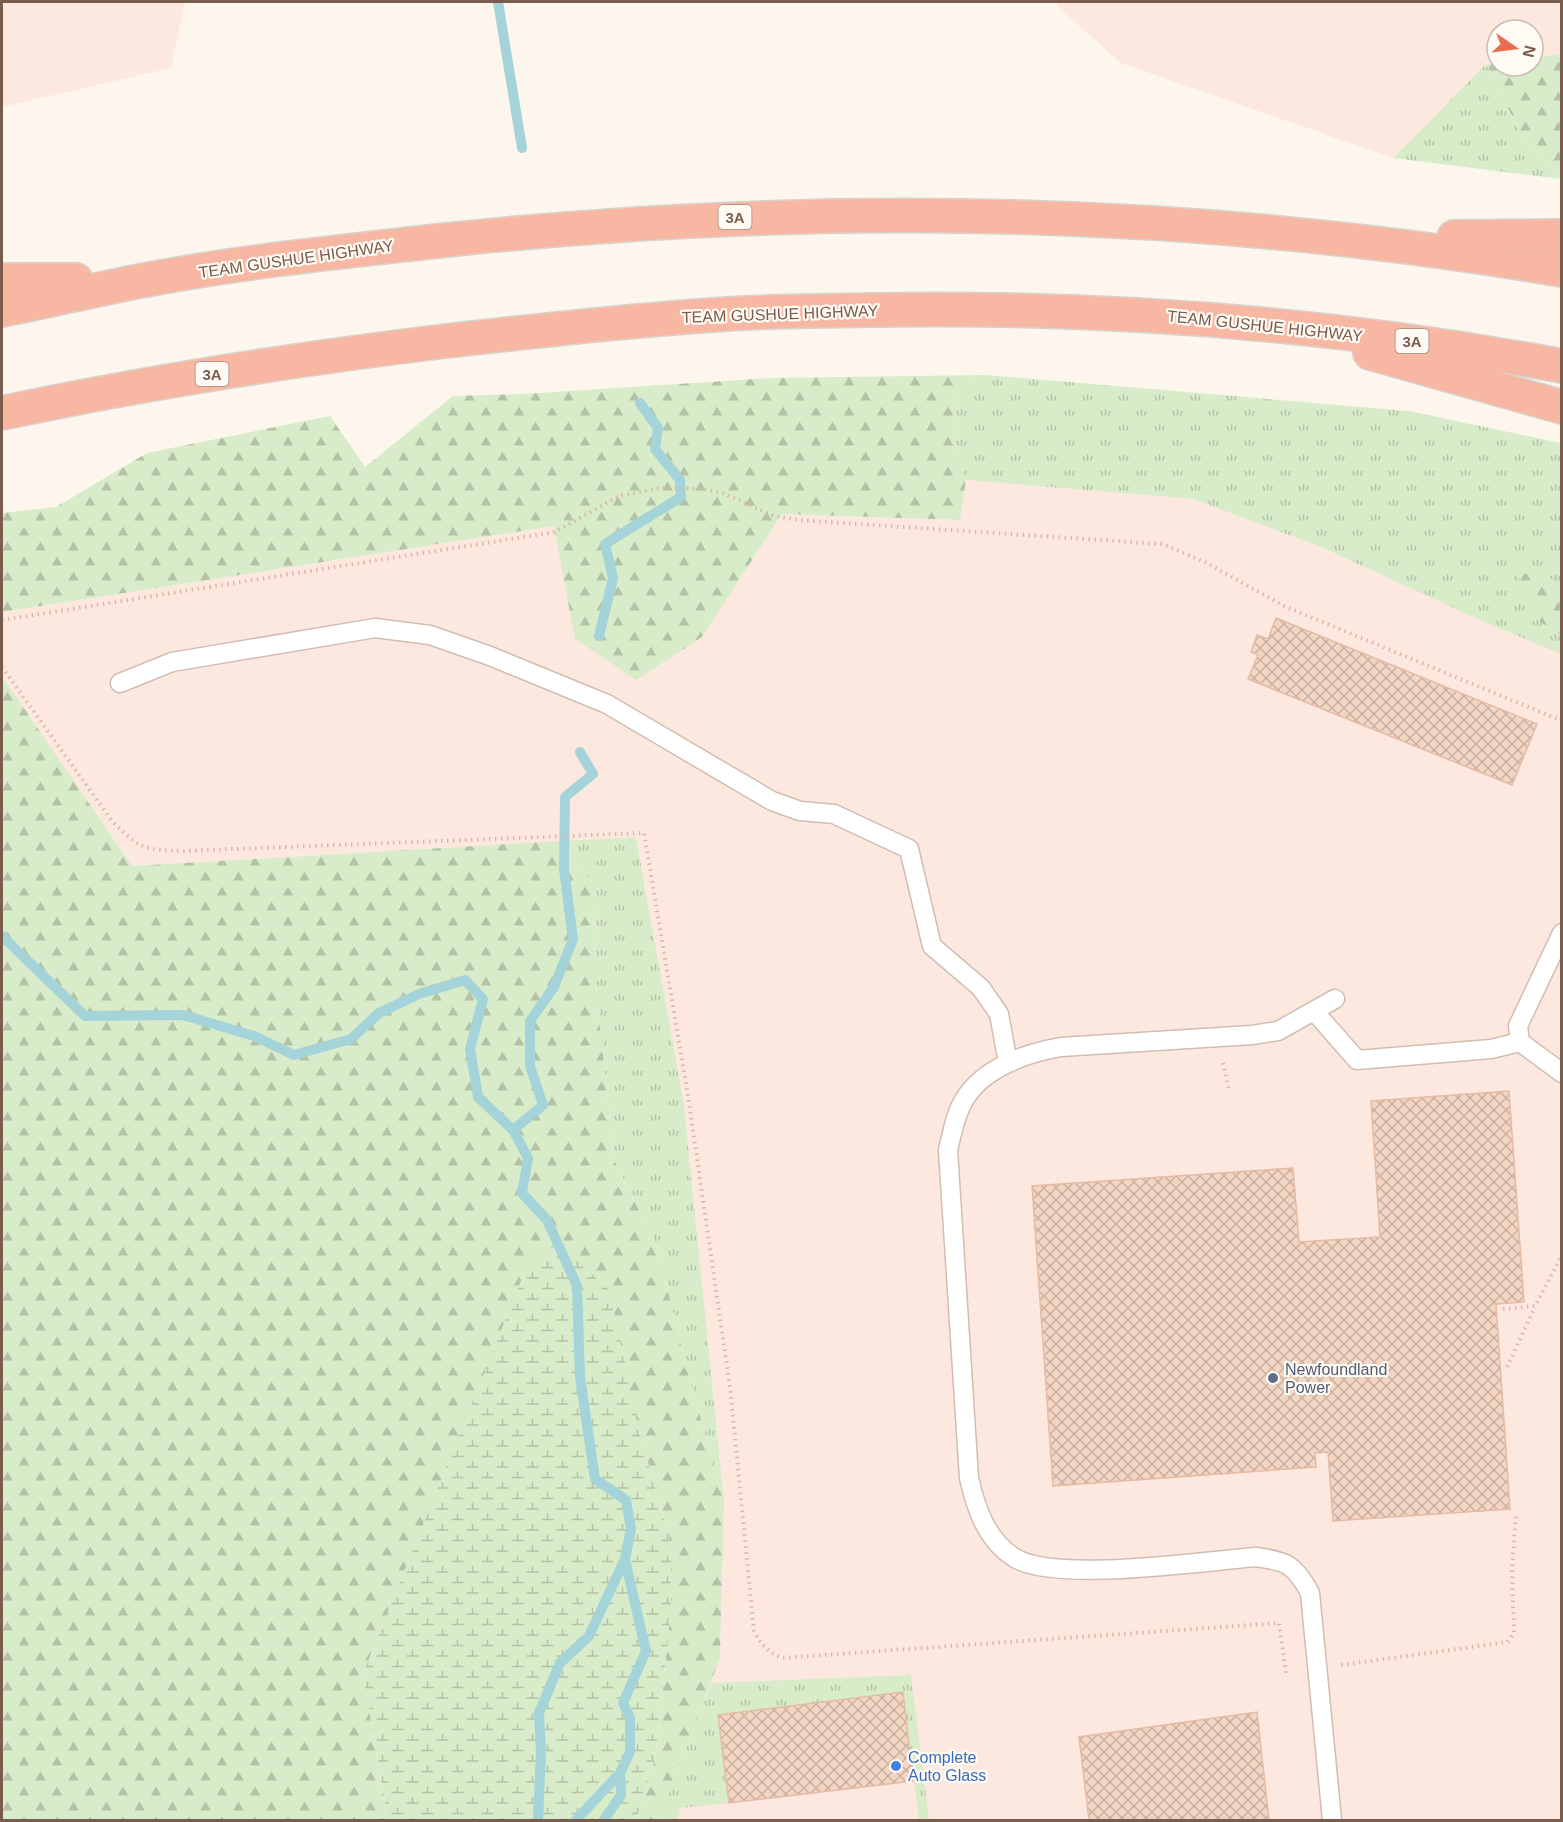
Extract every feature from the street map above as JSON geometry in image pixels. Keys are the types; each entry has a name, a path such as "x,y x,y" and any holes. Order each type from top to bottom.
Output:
{"highway":[{"name":"TEAM GUSHUE HIGHWAY","path":"2,310 144,280 347,251 512,233 728,218 906,215 1109,222 1329,238 1479,256 1562,270"},
{"path":"1329,238 1562,236"},
{"path":"2,280 144,280"},
{"name":"TEAM GUSHUE HIGHWAY","path":"2,413 66,399 359,352 563,328 747,313 937,309 1089,311 1262,323 1462,348 1562,366"},
{"path":"1262,323 1562,407"},
{"path":"2,423 66,399"}],"lane":[{"path":"120,683 172,662 375,628 430,635 550,679 608,704 772,801 800,811 834,814 909,849 932,946 981,988 999,1014 1008,1063"},
{"path":"1562,933 1518,1026 1520,1041 1562,1073"},
{"path":"1332,1821 1310,1593 1301,1577 1282,1560 1256,1557 1084,1570 1033,1566 1016,1559 1003,1549 976,1510 969,1478 948,1150 964,1100 981,1082 1008,1063 1032,1052 1061,1047 1252,1035 1278,1031 1335,999"},
{"path":"1314,1011 1358,1060 1491,1049 1520,1041"}],"path":[{"path":"2,620 555,532 619,496 660,488 703,489 723,493 774,516 798,520 1162,544 1205,562 1284,606 1562,721"},
{"path":"2,667 112,821 131,840 150,850 183,851 644,833 687,1096 730,1387 754,1630 760,1643 781,1658 1279,1623 1286,1673"},
{"path":"1507,1367 1562,1255"},
{"path":"1503,1309 1535,1306"},
{"path":"1340,1665 1507,1642 1512,1638 1515,1633 1512,1570 1516,1514"}],"shaded area":[{"path":"2,2 185,2 171,68 2,107"},
{"path":"1057,2 1561,2 1561,54 1545,56 1545,18 1485,18 1485,65 1393,158 1121,63 1057,6"},
{"path":"966,480 1193,499 1321,547 1486,623 1561,654 1561,1820 659,1820 720,1658 724,1501 684,1105 636,837 132,866 2,676 2,612 554,526 702,637 782,514 960,520"}],"green space":[{"path":"1561,54 1562,179 1526,144 1493,78 1545,78 1545,56"},
{"path":"1485,65 1485,78 1493,78 1526,144 1561,179 1393,158"},
{"path":"986,375 1409,411 1561,443 1561,581 1517,573 1540,622 1561,635 1561,654 1486,623 1321,547 1193,499 966,480 952,435 956,389"},
{"path":"986,375 956,389 952,435 966,480 960,520 782,514 702,637 636,680 575,639 554,526 2,612 2,513 56,507 147,453 330,416 365,467 453,396 522,394 770,378"},
{"path":"1516,572 1561,581 1561,635 1540,622"},
{"path":"2,676 132,866 561,841 594,886 595,978 614,1160 658,1249 687,1370 724,1501 720,1658 659,1820 636,1820 655,1759 671,1610 671,1545 638,1427 525,1272 363,1674 386,1807 381,1820 2,1820"},
{"path":"636,837 684,1105 724,1501 687,1370 658,1249 614,1160 595,978 594,886 561,841"},
{"path":"557,1241 610,1291 638,1427 671,1545 671,1610 655,1759 636,1820 381,1820 386,1807 363,1674 525,1271"},
{"path":"911,1675 929,1820 919,1820 902,1692 718,1715 729,1803 680,1808 678,1820 659,1820 711,1683"}],"building":[{"path":"1276,618 1537,724 1512,785 1248,679 1258,655 1251,652 1257,635 1268,639"},
{"name":"Newfoundland Power","path":"1509,1091 1524,1302 1496,1304 1510,1509 1333,1521 1328,1452 1315,1453 1316,1467 1053,1486 1032,1186 1293,1168 1299,1242 1380,1237 1371,1101"},
{"path":"903,1692 913,1781 729,1803 718,1715"},
{"path":"1257,1712 1269,1820 1089,1820 1079,1737"}],"waterway":[{"path":"498,2 522,148"},
{"path":"599,636 613,578 605,544 681,497 680,480 655,449 658,428 640,403"},
{"path":"513,1130 543,1105 530,1066 530,1021 554,987 573,939 564,869 565,797 593,774 580,752"},
{"path":"2,936 85,1016 183,1015 254,1036 294,1055 351,1039 379,1013 419,994 465,980 483,999 470,1049 478,1097 513,1130 528,1158 522,1193 547,1220 577,1286 580,1377 595,1479 626,1500 631,1529 625,1559 589,1636 560,1663 539,1713 541,1752 538,1820"},
{"path":"576,1820 620,1773 630,1752 630,1718 623,1703 646,1651 625,1560"},
{"path":"604,1820 621,1795 620,1773"}],"place":[{"name":"Newfoundland Power","path":"1273,1378"},
{"name":"Complete Auto Glass","path":"896,1766"}]}
